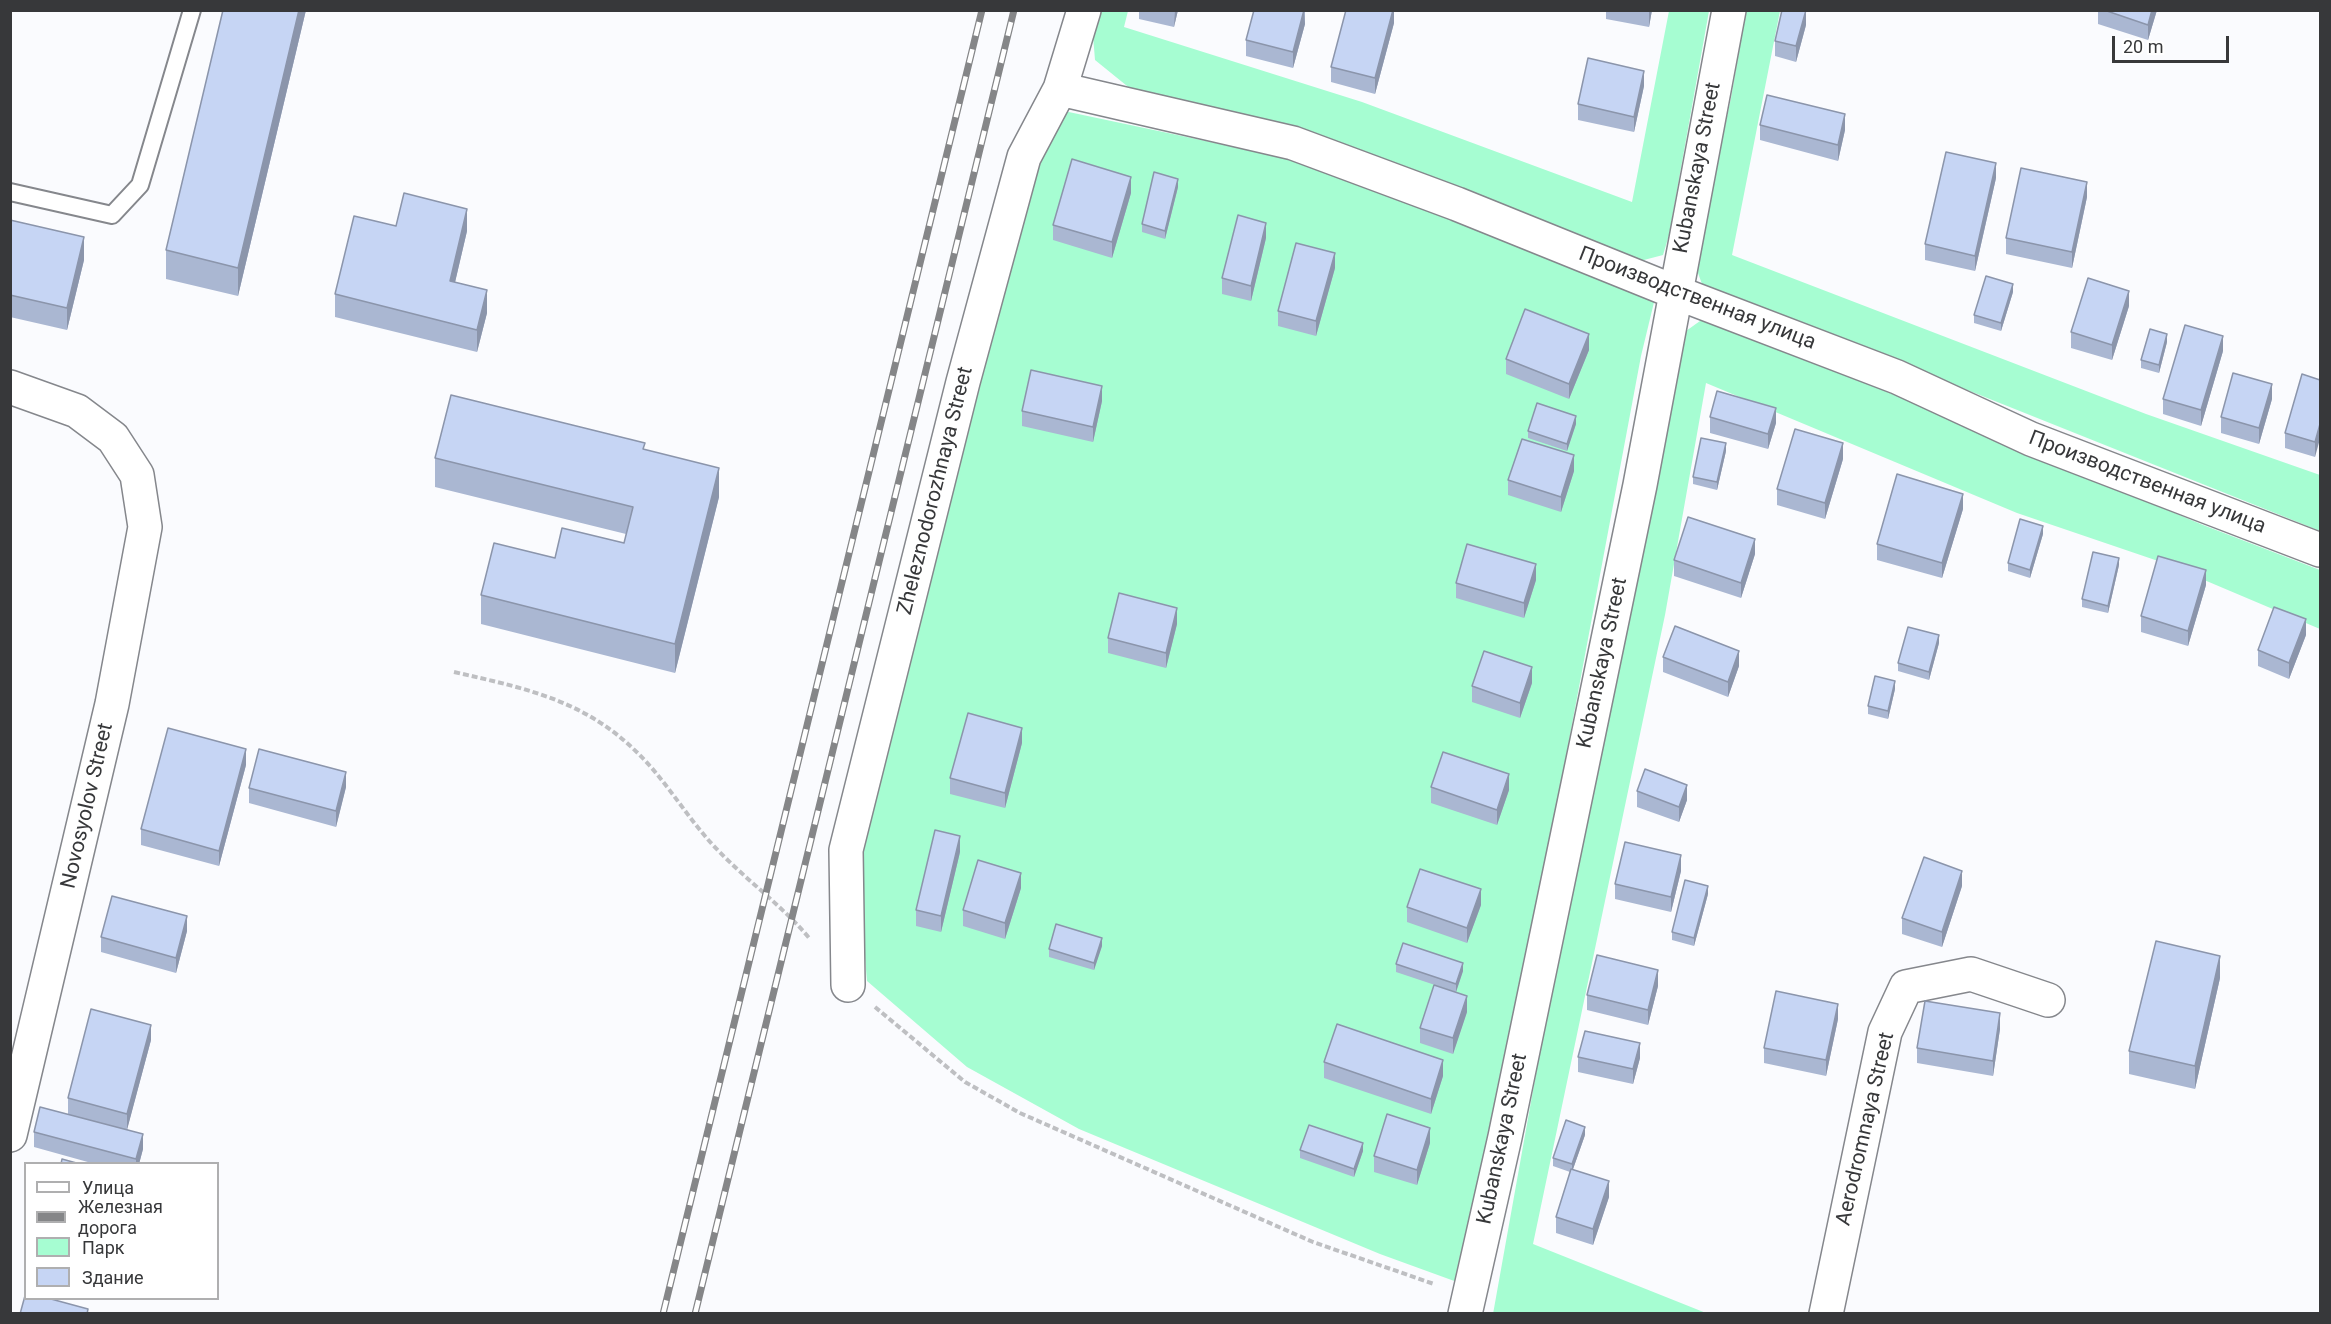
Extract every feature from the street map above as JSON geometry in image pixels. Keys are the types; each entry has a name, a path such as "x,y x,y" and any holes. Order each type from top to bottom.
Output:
{"street":[{"name":"Zheleznodorozhnaya Street","path":"848,985 846,850 963,382 1024,157 1060,89 1084,10"},
{"name":"Kubanskaya Street","path":"1467,1305 1505,1137 1640,485 1729,10"},
{"name":"Производственная улица","path":"1060,89 1293,143 1457,204 1675,292 1897,377 2031,439 2320,550"},
{"name":"Novosyolov Street","path":"10,387 77,411 113,438 137,475 145,527 114,693 10,1134"},
{"name":"Aerodromnaya Street","path":"1826,1314 1885,1032 1906,987 1971,974 2048,1000"}],"lane":[{"path":"10,192 112,215 140,185 192,10"}],"path":[{"path":"454,672 536,691 596,718 649,765 712,845 766,893 813,942"},
{"path":"848,985 966,1082 1020,1113 1313,1242 1467,1305"}],"green space":[{"path":"1095,11 1128,11 1124,27 1362,102 1632,202 1669,11 1709,11 1669,235 1663,255 1640,261 1564,238 1229,111 1132,90 1095,60 1092,23"},
{"path":"1746,11 1780,11 1732,255 2146,414 2320,475 2320,531 1702,284 1695,265 1731,98"},
{"path":"1064,111 1286,158 1656,294 1641,356 1564,767 1457,1282 1380,1254 1079,1129 967,1067 867,981 858,877 940,507 1031,161"},
{"path":"1707,316 2203,525 2320,570 2320,629 2164,563 2017,513 1706,383 1665,615 1533,1244 1706,1313 1493,1314 1539,1057 1679,336"}],"building":[{"path":"223,10 299,10 238,268 166,250"},
{"path":"1254,10 1304,10 1293,52 1246,40"},
{"path":"1346,10 1393,10 1375,78 1331,67"},
{"path":"1782,10 1806,10 1796,46 1775,41"},
{"path":"2104,10 2152,10 2148,25"},
{"path":"1588,58 1644,71 1634,117 1578,104"},
{"path":"1767,95 1845,114 1838,145 1760,125"},
{"path":"1946,152 1996,163 1975,256 1925,244"},
{"path":"1072,159 1131,177 1112,242 1053,225"},
{"path":"2021,168 2087,182 2072,252 2006,238"},
{"path":"1154,172 1178,179 1165,231 1142,224"},
{"path":"404,193 467,209 450,281 487,290 477,330 335,294 354,216 396,226"},
{"path":"1238,215 1266,223 1251,286 1222,278"},
{"path":"10,220 84,237 67,308 10,295"},
{"path":"1296,243 1335,253 1316,321 1278,311"},
{"path":"1986,276 2013,284 2001,323 1974,315"},
{"path":"2088,278 2129,291 2112,345 2071,332"},
{"path":"1525,309 1589,334 1569,384 1506,359"},
{"path":"2185,325 2223,336 2201,410 2163,399"},
{"path":"2150,329 2167,334 2159,365 2141,360"},
{"path":"1031,370 1102,386 1093,427 1022,411"},
{"path":"2233,373 2272,384 2259,428 2221,417"},
{"path":"2302,374 2320,380 2320,424 2315,442 2285,433"},
{"path":"1717,391 1776,408 1768,434 1710,417"},
{"path":"451,395 645,443 643,449 719,468 675,644 481,595 494,543 555,558 562,528 624,543 633,507 435,458"},
{"path":"1537,403 1576,416 1567,444 1528,431"},
{"path":"1795,429 1843,443 1825,503 1777,489"},
{"path":"1701,438 1726,443 1717,482 1693,477"},
{"path":"1522,439 1574,455 1561,497 1508,480"},
{"path":"1897,474 1963,494 1942,563 1877,544"},
{"path":"1688,517 1755,539 1741,583 1674,560"},
{"path":"2020,519 2043,526 2030,570 2008,563"},
{"path":"1467,544 1536,564 1524,603 1456,583"},
{"path":"2093,552 2119,558 2108,606 2082,599"},
{"path":"2158,556 2206,570 2188,631 2141,616"},
{"path":"1119,593 1177,608 1166,653 1108,638"},
{"path":"2274,607 2306,619 2289,663 2258,650"},
{"path":"1675,626 1739,651 1728,682 1663,657"},
{"path":"1908,627 1939,635 1929,672 1898,663"},
{"path":"1484,651 1532,667 1520,703 1472,686"},
{"path":"1875,676 1895,681 1888,711 1868,706"},
{"path":"968,713 1022,728 1005,793 950,778"},
{"path":"168,728 246,749 219,851 141,829"},
{"path":"259,749 346,772 336,811 249,788"},
{"path":"1443,752 1509,774 1497,810 1431,787"},
{"path":"1645,769 1687,785 1679,807 1637,791"},
{"path":"935,830 960,836 941,916 916,910"},
{"path":"1625,842 1681,855 1671,897 1615,884"},
{"path":"1924,857 1962,871 1942,932 1902,918"},
{"path":"978,860 1021,873 1005,923 963,910"},
{"path":"1420,869 1481,889 1467,928 1407,907"},
{"path":"1685,880 1708,886 1694,938 1672,932"},
{"path":"112,896 187,916 176,958 101,937"},
{"path":"1056,924 1102,938 1094,963 1049,949"},
{"path":"2156,941 2220,956 2195,1066 2129,1051"},
{"path":"1403,943 1463,963 1456,984 1396,964"},
{"path":"1597,955 1658,970 1648,1010 1587,995"},
{"path":"1434,985 1467,996 1453,1038 1420,1028"},
{"path":"1776,991 1838,1004 1826,1060 1764,1048"},
{"path":"1925,1001 2000,1013 1993,1061 1917,1048"},
{"path":"91,1009 151,1025 127,1114 68,1098"},
{"path":"1337,1024 1443,1060 1431,1099 1324,1062"},
{"path":"1585,1031 1640,1043 1633,1069 1578,1057"},
{"path":"40,1107 143,1134 136,1159 34,1132"},
{"path":"1387,1114 1430,1128 1417,1170 1374,1156"},
{"path":"1566,1120 1585,1127 1572,1164 1553,1158"},
{"path":"1309,1125 1363,1143 1354,1169 1300,1150"},
{"path":"1571,1169 1609,1181 1593,1229 1556,1217"},
{"path":"24,1299 55,1300 88,1309 87,1314 20,1314"}],"railway":[{"path":"663,1314 982,10"},
{"path":"695,1314 1014,10"}]}
